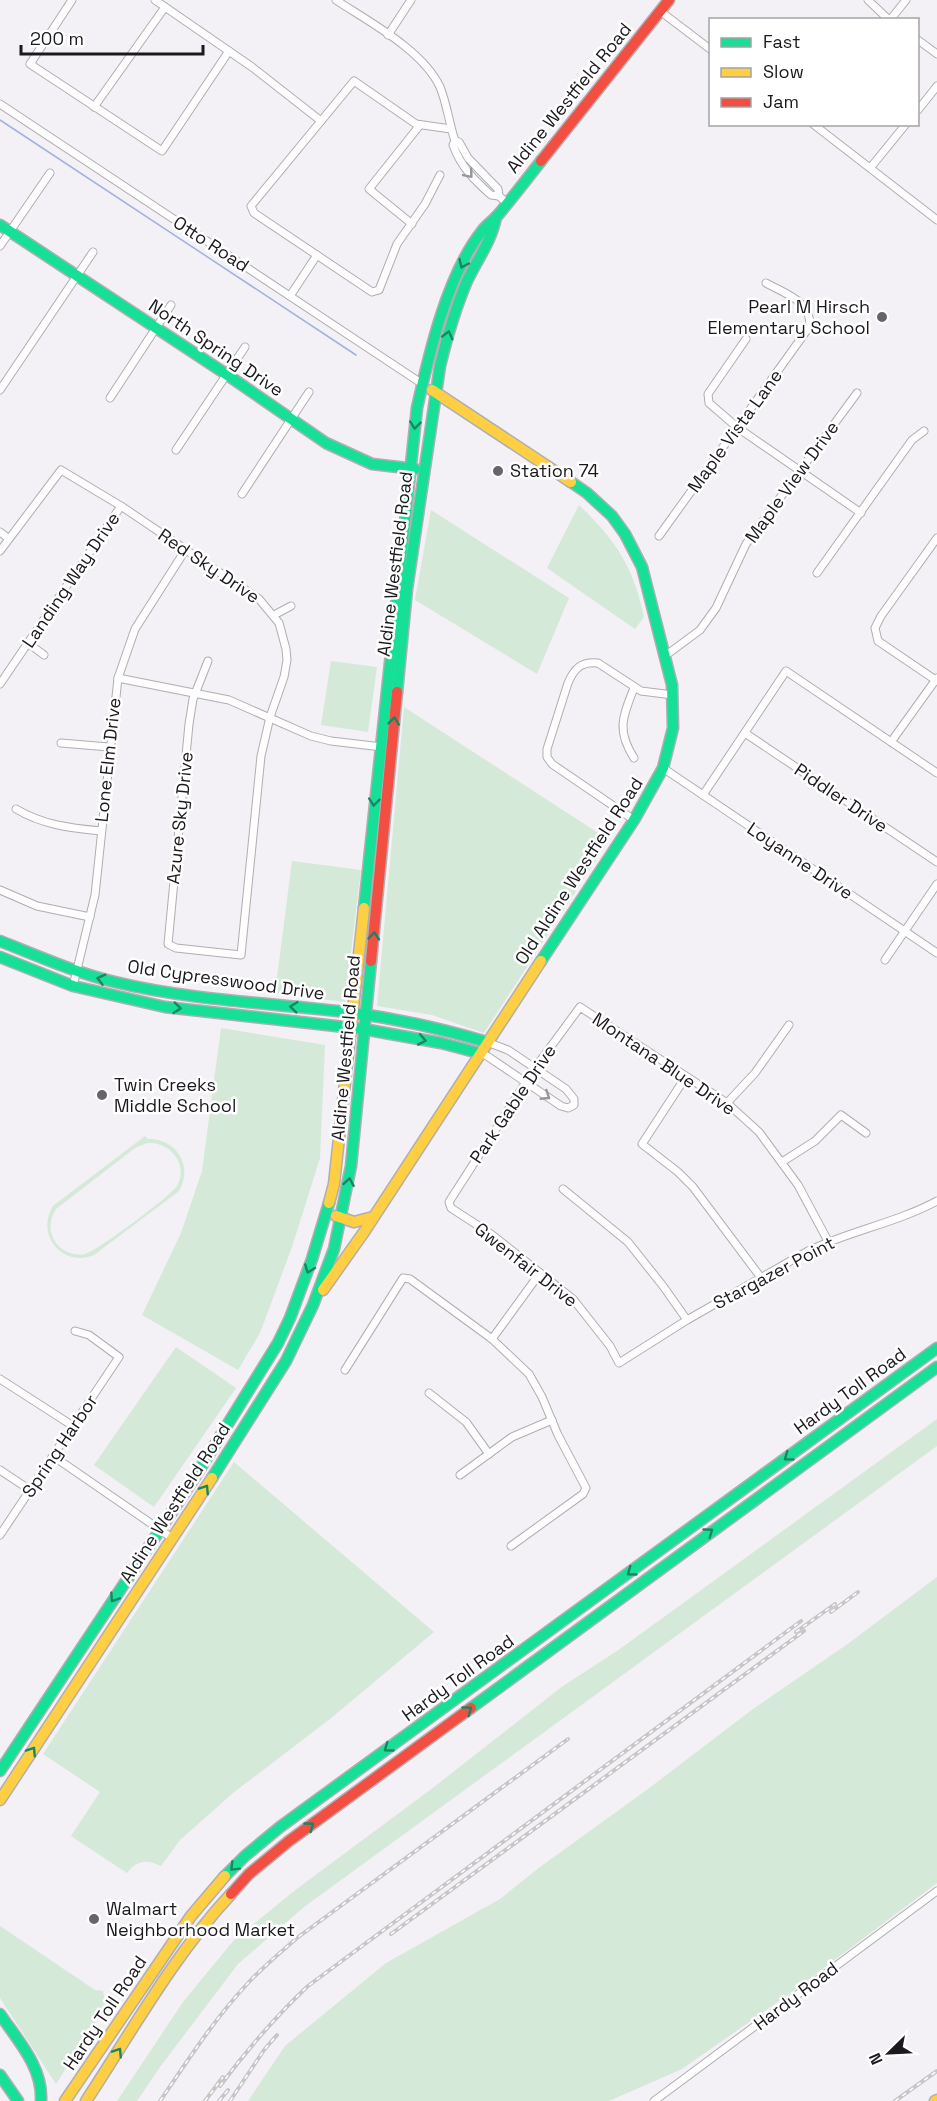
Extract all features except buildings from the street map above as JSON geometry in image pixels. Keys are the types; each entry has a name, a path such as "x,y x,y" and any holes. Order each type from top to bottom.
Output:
{"main road":[{"name":"Aldine Westfield Road","path":"403,580 424,471 435,392 453,316 472,272 494,231 496,217 503,199 669,0"},
{"name":"Aldine Westfield Road","path":"0,1800 202,1494 286,1361 313,1305 334,1249 342,1218 354,1143 384,829 386,747 403,580 410,468 421,383 444,309 469,251 488,222 496,217"},
{"name":"North Spring Drive","path":"0,225 292,418 326,443 361,461 424,471"},
{"name":"Old Aldine Westfield Road","path":"313,1305 634,820 663,768 673,728 673,695 665,656 637,554 626,534 612,516 586,493 421,383"},
{"name":"Aldine Westfield Road","path":"0,1771 264,1368 290,1318 327,1213 334,1184 372,827 386,747"},
{"path":"372,827 384,829"},
{"path":"363,909 376,910"},
{"name":"Old Cypresswood Drive","path":"0,941 77,972 130,986 207,998 366,1015 427,1025 487,1042"},
{"name":"Old Cypresswood Drive","path":"0,957 73,986 136,1002 365,1029 479,1053"},
{"path":"33,971 38,957"},
{"path":"205,1011 207,998"},
{"path":"340,1140 354,1143"},
{"path":"327,1213 354,1222 373,1217"},
{"name":"Hardy Toll Road","path":"65,2101 191,1916 215,1886 245,1856 280,1827 937,1348"},
{"name":"Hardy Toll Road","path":"86,2101 181,1955 213,1913 249,1874 289,1841 937,1367"},
{"path":"244,1397 256,1407"},
{"path":"50,1695 64,1704"},
{"path":"0,2014 40,2075 43,2088 41,2101"},
{"path":"0,2075 18,2101"}],"street":[{"path":"72,0 30,64 162,152 229,51"},
{"path":"155,0 229,51 321,121"},
{"path":"336,0 388,35 419,59 433,74 444,97 455,141 459,142 468,158 498,189 503,199"},
{"path":"388,35 411,0"},
{"path":"868,0 888,18"},
{"path":"892,18 906,0"},
{"path":"94,107 165,7"},
{"path":"660,11 709,48"},
{"path":"919,41 937,54"},
{"path":"440,176 434,190 397,244 377,291 372,292 252,210 251,206 354,81 407,119 420,125 452,129"},
{"path":"919,109 937,86"},
{"name":"Otto Road","path":"0,104 421,383"},
{"path":"412,224 369,189 420,125"},
{"path":"816,126 937,220"},
{"path":"871,168 904,126"},
{"path":"0,246 50,173"},
{"path":"0,390 93,252"},
{"path":"291,296 317,255"},
{"name":"Maple Vista Lane","path":"659,536 810,326 807,310 800,302 766,283"},
{"path":"110,398 171,305"},
{"path":"746,339 708,394 709,402 738,428 861,513"},
{"path":"176,450 245,346"},
{"path":"242,494 309,392"},
{"name":"Maple View Drive","path":"665,656 700,630 716,608 746,544 857,393"},
{"path":"817,573 912,440 924,431"},
{"name":"Red Sky Drive","path":"8,538 61,470 121,506 259,598 274,615 282,633 287,660 285,677 270,717 261,756 241,955"},
{"name":"Landing Way Drive","path":"0,684 121,506"},
{"path":"0,532 8,538 0,551"},
{"path":"891,742 937,680 878,641 875,628 890,603 937,538"},
{"name":"Lone Elm Drive","path":"73,986 95,895 118,678 135,629 186,549"},
{"path":"274,615 291,606"},
{"path":"28,643 44,655"},
{"name":"Azure Sky Drive","path":"208,661 195,693 189,724 168,944 176,948 241,955"},
{"path":"634,820 552,764 547,757 547,749 568,683 577,667 591,662 598,663 634,688 649,693 673,695"},
{"path":"703,795 786,671 937,773"},
{"path":"118,678 229,700 331,741 386,747"},
{"path":"634,688 622,722 623,736 634,758"},
{"name":"Piddler Drive","path":"745,733 937,862"},
{"path":"61,743 109,747"},
{"name":"Loyanne Drive","path":"663,768 937,953"},
{"path":"16,809 51,825 101,831"},
{"path":"885,960 937,884"},
{"path":"0,890 37,906 90,917"},
{"name":"Park Gable Drive","path":"449,1202 535,1068 579,1007"},
{"name":"Montana Blue Drive","path":"579,1007 685,1078 727,1103 759,1132 798,1185 828,1241"},
{"path":"727,1103 755,1073 789,1025"},
{"path":"479,1053 488,1056 561,1106 568,1108 574,1105 571,1094 508,1050 487,1042"},
{"path":"685,1078 642,1144 693,1187 762,1279"},
{"path":"782,1162 815,1141 841,1115 866,1133"},
{"path":"563,1189 628,1242 687,1320"},
{"name":"Stargazer Point","path":"619,1363 687,1320 828,1241 937,1201"},
{"name":"Gwenfair Drive","path":"449,1202 456,1213 491,1234 565,1292 587,1314 613,1350 619,1363"},
{"path":"492,1339 540,1273"},
{"path":"345,1370 402,1278 410,1280 492,1339 529,1374 586,1488 583,1494 511,1546"},
{"name":"Spring Harbor","path":"0,1535 119,1357 89,1335 75,1331"},
{"path":"0,1379 73,1426"},
{"path":"429,1393 460,1416 489,1454"},
{"path":"460,1475 512,1437 552,1420"},
{"path":"53,1456 172,1538"},
{"path":"0,1470 30,1490"},
{"name":"Hardy Road","path":"654,2101 937,1891"}],"green space":[{"path":"579,505 613,543 628,569 640,599 644,617 635,629 547,568"},
{"path":"431,510 569,598 537,674 415,600"},
{"path":"331,661 377,667 368,732 321,725"},
{"path":"404,707 609,840 484,1033 432,1015 377,1006"},
{"path":"292,861 361,870 345,1002 275,993"},
{"path":"221,1028 325,1045 320,1158 292,1247 260,1333 238,1370 142,1315 181,1233 202,1171"},
{"path":"145,1136 148,1139 167,1143 180,1155 183,1163 183,1182 179,1191 94,1255 83,1258 72,1257 55,1246 47,1228 48,1217 53,1206","holes":["147,1143 155,1143 170,1150 179,1162 180,1178 172,1192 133,1223 92,1251 85,1254 69,1253 59,1246 53,1239 51,1230 52,1217 56,1209 135,1148"]},
{"path":"176,1347 236,1388 154,1507 94,1465"},
{"path":"937,1419 937,1446 304,1907 238,1964 137,2101 117,2101 183,2002 234,1940 294,1891 434,1787 563,1686 617,1651"},
{"path":"234,1462 434,1632 330,1719 233,1793 180,1840 161,1866 151,1862 142,1862 134,1865 127,1873 71,1836 100,1792 43,1754"},
{"path":"937,1577 937,1883 792,1992 682,2069 609,2101 248,2101 285,2046 386,1963 500,1899 753,1709 849,1643"},
{"path":"0,1926 95,1990 103,1991 106,2006 56,2084 0,1998"}],"waterway":[{"path":"0,120 356,355"}],"railway":[{"path":"831,1612 858,1592"},
{"path":"796,1632 835,1604"},
{"path":"220,2086 262,2034 308,1986 801,1621"},
{"path":"391,1934 804,1631"},
{"path":"160,2101 225,2010 273,1959 297,1938 568,1739"},
{"path":"230,2101 264,2050 277,2035"},
{"path":"895,2101 937,2071"},
{"path":"205,2101 223,2077"},
{"path":"219,2101 228,2090"}],"traffic: fast":[{"path":"364,908 417,408 441,316 459,270 484,229 541,161"},
{"path":"397,692 407,589 440,366 459,302 467,281 488,242 496,217"},
{"path":"0,225 326,443 372,464 415,469"},
{"path":"541,961 634,820 663,768 673,728 672,685 642,567 625,534 612,516 571,482"},
{"path":"0,941 57,964 115,982 204,998 371,1015 487,1042"},
{"path":"0,957 73,986 165,1007 363,1029 441,1043 479,1053"},
{"path":"212,1478 286,1361 313,1305 334,1249 351,1166 371,961"},
{"path":"0,1771 195,1477 278,1343 312,1259 329,1203"},
{"path":"225,1876 280,1827 937,1348"},
{"path":"471,1708 937,1367"},
{"path":"0,2014 34,2066 41,2089 41,2101"},
{"path":"0,2075 18,2101"}],"traffic: slow":[{"path":"432,390 571,482"},
{"path":"329,1203 334,1184 364,908"},
{"path":"323,1290 364,1232 541,961"},
{"path":"336,1216 354,1222 373,1217"},
{"path":"0,1800 212,1478"},
{"path":"65,2101 191,1916 225,1876"},
{"path":"86,2101 172,1968 231,1894"}],"traffic: jam":[{"path":"541,161 669,0"},
{"path":"371,961 397,692"},
{"path":"231,1894 249,1874 289,1841 471,1708"}],"place":[{"name":"Pearl M Hirsch Elementary School","path":"882,317"},
{"name":"Station 74","path":"498,471"},
{"name":"Twin Creeks Middle School","path":"102,1095"},
{"name":"Walmart Neighborhood Market","path":"94,1919"}]}
